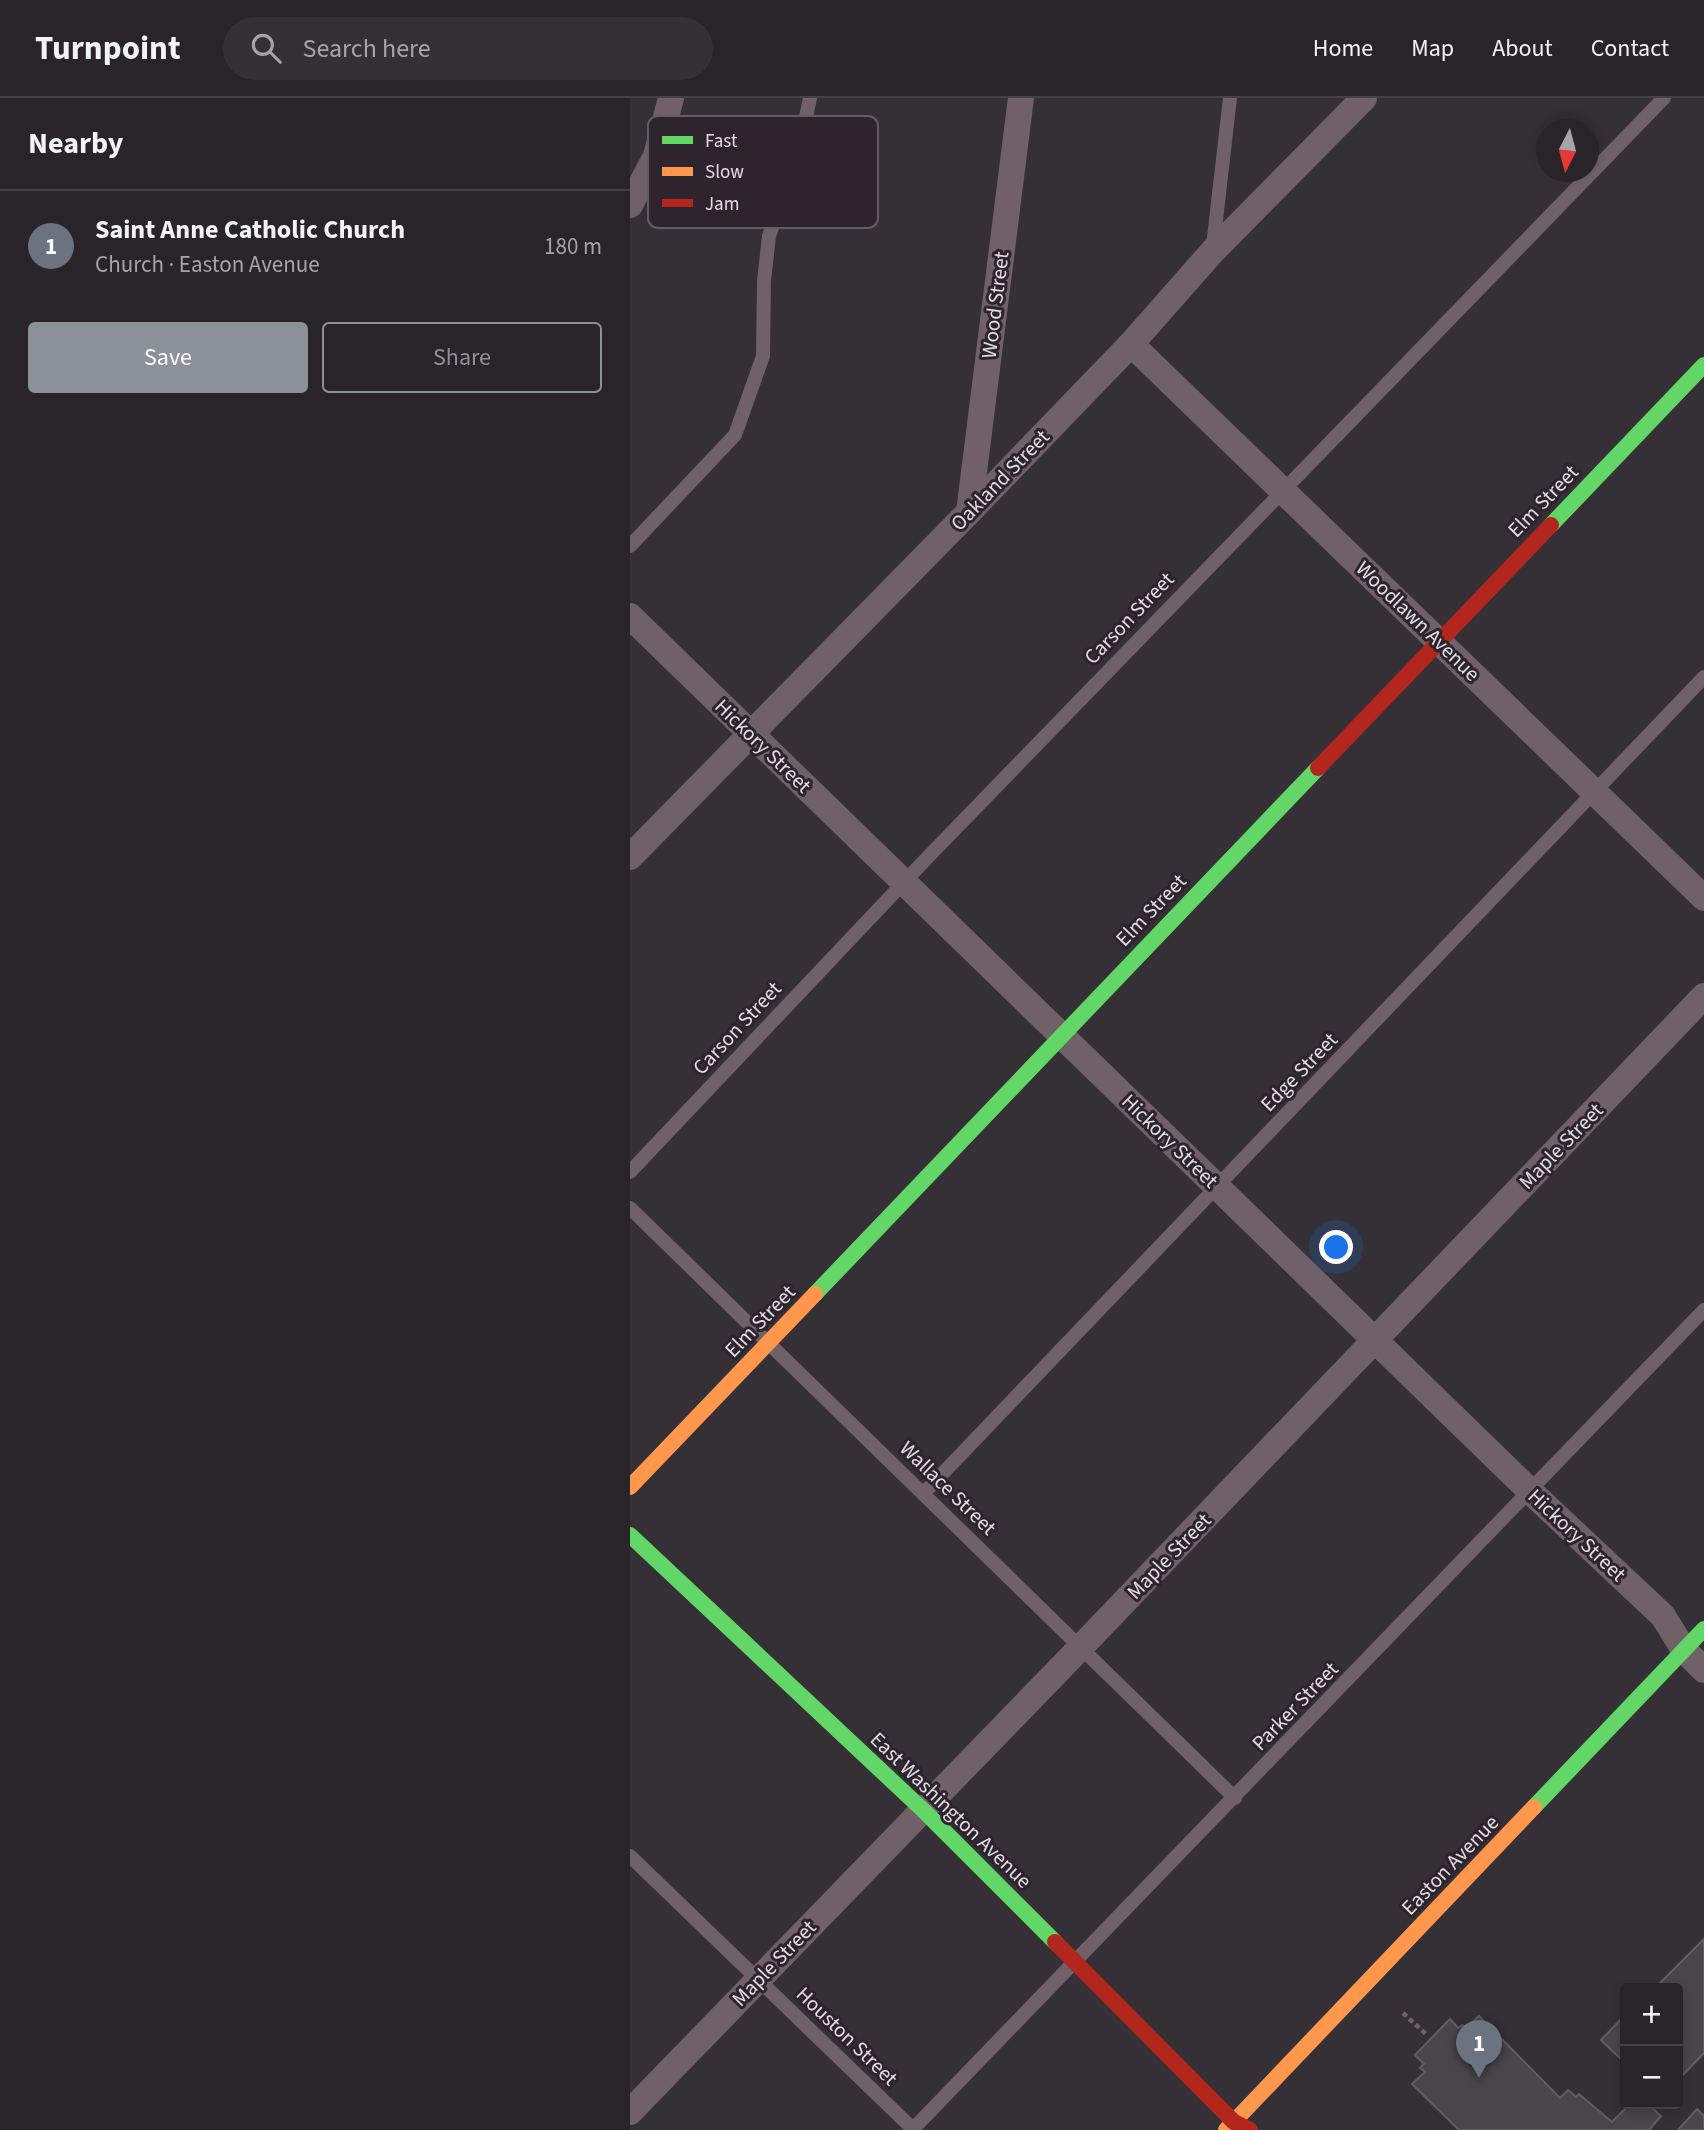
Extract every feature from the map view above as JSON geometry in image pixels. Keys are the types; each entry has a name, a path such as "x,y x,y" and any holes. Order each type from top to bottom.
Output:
{"street":[{"path":"666,116 671,98"},
{"name":"Wood Street","path":"969,512 1021,98"},
{"name":"Oakland Street","path":"630,857 969,512 1131,344 1213,251 1364,98"},
{"path":"631,204 648,171"},
{"name":"Woodlawn Avenue","path":"1131,344 1704,898"},
{"name":"Elm Street","path":"630,1486 1704,365"},
{"name":"Hickory Street","path":"630,616 1531,1492 1663,1616 1684,1650 1704,1670"},
{"name":"Maple Street","path":"630,2112 1376,1340 1704,996"},
{"name":"East Washington Avenue","path":"630,1535 923,1810 1232,2127 1250,2130"},
{"name":"Easton Avenue","path":"1232,2127 1704,1629"}],"lane":[{"path":"806,116 810,98"},
{"path":"1213,251 1230,98"},
{"name":"Carson Street","path":"630,1172 903,883 1664,98"},
{"path":"630,546 735,435 763,356 764,281 772,228"},
{"name":"Edge Street","path":"923,1494 1704,677"},
{"name":"Wallace Street","path":"630,1208 1236,1798"},
{"name":"Parker Street","path":"913,2129 1073,1961 1236,1798 1704,1310"},
{"name":"Houston Street","path":"630,1856 913,2129"}],"path":[{"path":"1403,2013 1427,2035"}],"building":[{"path":"1704,1939 1704,2053 1683,2075 1683,1983 1660,1983"},
{"path":"1479,2016 1560,2098 1568,2090 1576,2097 1579,2094 1612,2122 1625,2109 1653,2109 1661,2116 1649,2130 1459,2130 1412,2084 1425,2072 1420,2068 1424,2064 1415,2055 1450,2019 1458,2028 1462,2025 1466,2028"},
{"path":"1620,2020 1620,2058 1601,2040"},
{"path":"1697,2109 1704,2116 1704,2130 1678,2130"}],"traffic: fast":[{"path":"1551,525 1704,365"},
{"path":"815,1294 1318,768"},
{"path":"630,1535 923,1810 1055,1942"},
{"path":"1534,1807 1704,1629"}],"traffic: slow":[{"path":"630,1487 815,1294"},
{"path":"1226,2130 1534,1807"}],"traffic: jam":[{"path":"1318,768 1551,525"},
{"path":"1055,1942 1234,2122 1250,2130"}],"place":[{"name":"Saint Anne Catholic Church","path":"1479,2078"}]}
